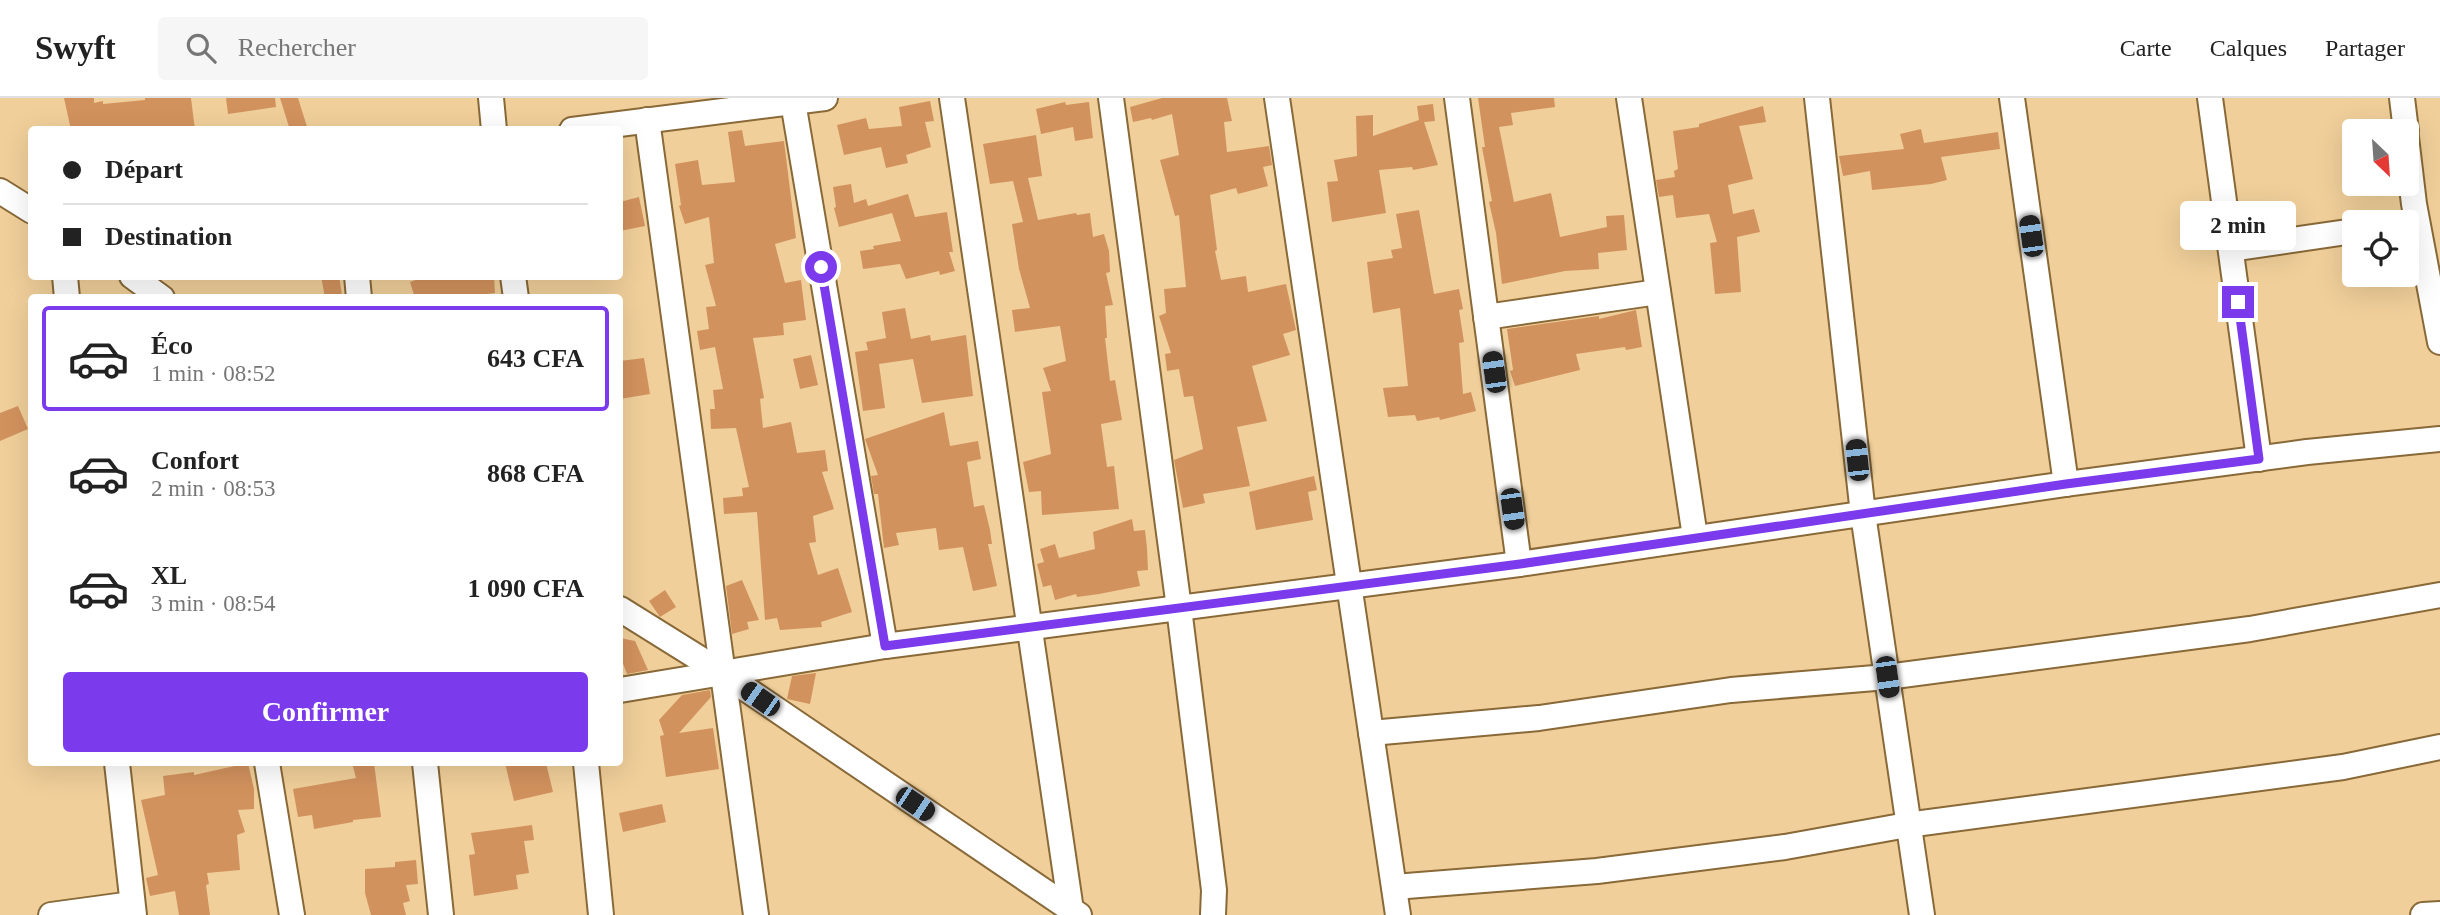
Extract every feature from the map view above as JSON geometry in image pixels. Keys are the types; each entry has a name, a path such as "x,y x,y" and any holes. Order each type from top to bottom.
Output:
{"street":[{"path":"491,98 494,126"},
{"path":"602,126 825,98"},
{"path":"952,98 1028,628 1075,912"},
{"path":"1111,98 1179,608 1213,890 1213,915"},
{"path":"1277,98 1398,915"},
{"path":"1457,98 1520,564"},
{"path":"1629,98 1695,537"},
{"path":"1817,98 1863,514 1922,915"},
{"path":"2012,98 2066,484"},
{"path":"2210,98 2259,459"},
{"path":"2402,98 2405,119"},
{"path":"793,103 885,646"},
{"path":"647,120 756,915"},
{"path":"0,191 22,208"},
{"path":"2231,249 2342,233"},
{"path":"2419,253 2440,342"},
{"path":"137,280 157,294"},
{"path":"1486,317 1658,292"},
{"path":"623,689 885,646 1520,564 2066,484 2440,439"},
{"path":"1371,733 1539,718 1731,690 1887,677 2250,629 2440,595"},
{"path":"623,611 721,672 1075,912"},
{"path":"1394,887 1610,869 1785,847 1907,825 2343,767 2440,747"},
{"path":"51,915 133,909 117,766"},
{"path":"268,766 292,915"},
{"path":"425,766 441,915"},
{"path":"586,766 601,915"},
{"path":"2423,915 2440,914"}],"building":[{"path":"64,98 94,98 94,103 103,101 103,104 145,98 191,98 194,126 70,126"},
{"path":"226,98 275,98 276,107 228,114"},
{"path":"280,98 298,98 307,126 289,126"},
{"path":"1162,98 1227,98 1232,121 1224,122 1227,152 1269,146 1272,165 1263,167 1268,186 1238,194 1236,188 1210,195 1215,251 1221,280 1246,276 1248,292 1286,284 1296,330 1283,334 1290,355 1252,366 1267,421 1237,427 1250,486 1203,494 1205,503 1183,508 1174,460 1203,449 1193,396 1184,397 1179,369 1167,371 1165,354 1171,353 1159,316 1166,313 1164,289 1186,287 1179,215 1175,216 1160,160 1179,155 1172,114 1133,122 1130,107"},
{"path":"1478,98 1554,98 1555,107 1511,113 1513,125 1499,127 1514,202 1551,193 1560,237 1607,227 1606,216 1624,215 1627,250 1598,253 1599,269 1565,271 1502,284 1489,202 1492,201 1482,147 1485,147"},
{"path":"930,101 934,121 925,122 931,147 906,155 908,163 886,168 881,147 844,155 837,125 866,118 869,129 902,126 899,107"},
{"path":"1065,102 1066,105 1089,102 1093,138 1075,141 1073,127 1041,134 1036,109"},
{"path":"1433,104 1435,121 1424,122 1438,165 1413,170 1412,167 1379,170 1386,213 1332,222 1327,182 1338,181 1334,160 1357,156 1356,116 1373,115 1373,136 1419,120 1417,106"},
{"path":"1763,106 1766,122 1739,126 1753,179 1728,185 1733,214 1754,209 1760,232 1737,237 1741,292 1715,294 1710,243 1717,242 1709,214 1676,218 1673,195 1659,197 1656,180 1675,177 1674,171 1678,169 1673,131 1699,127 1699,124"},
{"path":"1921,129 1924,143 1998,132 2000,149 1941,157 1947,180 1931,184 1872,190 1870,171 1843,176 1839,156 1904,149 1900,134"},
{"path":"742,130 745,146 784,141 796,238 775,244 785,283 801,280 806,320 783,323 784,335 753,338 764,398 760,399 763,428 791,422 797,453 825,450 828,471 822,472 834,509 813,516 816,542 809,543 818,575 838,568 852,612 821,622 822,627 780,630 777,618 765,620 757,512 724,514 723,498 743,496 742,488 749,487 736,428 711,429 710,409 715,409 713,390 723,389 715,347 700,350 697,331 709,329 706,307 716,306 705,265 714,263 709,217 685,224 679,206 675,164 698,160 702,185 735,182 728,132"},
{"path":"1036,135 1042,176 1028,178 1038,220 1090,213 1093,237 1104,234 1109,251 1110,272 1106,273 1113,305 1105,306 1105,338 1110,381 1115,380 1122,420 1101,424 1107,467 1114,466 1119,509 1042,515 1041,491 1029,492 1023,462 1051,454 1042,392 1051,391 1043,368 1066,361 1060,326 1015,332 1012,310 1030,308 1019,269 1012,224 1023,222 1013,181 990,184 983,144"},
{"path":"851,184 854,203 866,199 868,206 908,194 915,217 947,212 953,252 949,252 955,271 940,275 939,271 906,279 900,264 863,269 860,251 901,241 892,213 839,227 834,208 833,187"},
{"path":"639,197 645,226 623,230 623,201"},
{"path":"1419,210 1434,294 1459,289 1463,309 1459,310 1464,342 1459,343 1463,394 1471,392 1476,411 1440,420 1439,417 1417,421 1415,415 1388,417 1383,388 1408,386 1400,308 1373,313 1367,262 1393,258 1391,250 1402,248 1396,214"},
{"path":"322,280 340,280 342,294 324,294"},
{"path":"494,280 495,293 414,294 410,282"},
{"path":"905,308 911,339 930,335 931,341 966,335 973,396 922,403 913,359 879,364 885,408 863,411 855,352 868,350 866,342 886,338 882,312"},
{"path":"1636,310 1642,347 1576,354 1580,370 1515,386 1510,371 1513,370 1507,329 1599,316 1599,319"},
{"path":"811,355 818,385 800,389 793,359"},
{"path":"644,358 650,394 623,398 623,361"},
{"path":"18,406 28,429 0,441 0,413"},
{"path":"944,412 950,446 978,441 981,459 967,462 974,507 984,505 992,544 988,544 997,586 973,591 963,547 939,550 936,528 896,533 899,545 884,548 878,494 874,494 871,476 878,475 865,439"},
{"path":"1314,476 1317,490 1308,492 1313,520 1256,530 1249,492"},
{"path":"1132,519 1134,531 1145,530 1148,570 1137,571 1140,586 1077,597 1076,594 1055,600 1051,585 1043,587 1037,564 1044,562 1040,549 1055,544 1059,558 1095,549 1093,532"},
{"path":"742,580 759,620 747,622 749,629 732,634 726,586"},
{"path":"665,590 676,607 660,617 649,601"},
{"path":"623,639 635,641 648,670 627,674 623,664"},
{"path":"816,673 810,704 787,699 792,676"},
{"path":"710,690 711,697 679,733 713,728 719,769 666,777 660,736 664,735 659,720 682,695"},
{"path":"234,766 249,766 254,789 254,809 238,810 245,832 237,835 240,870 207,873 210,915 179,915 175,891 150,896 146,878 158,875 141,800 165,795 163,776 194,772 194,775"},
{"path":"353,766 374,766 381,817 314,829 312,815 298,817 293,789 356,778"},
{"path":"506,766 547,766 553,792 514,801"},
{"path":"662,804 666,822 623,832 619,813"},
{"path":"532,825 534,840 524,841 529,873 516,875 518,889 474,896 469,855 475,854 471,833"},
{"path":"416,860 418,884 406,885 410,901 403,903 406,915 371,915 365,893 365,869 395,867 395,862"}],"route":[{"path":"821,267 885,646 1520,564 2066,484 2259,459 2238,302"}]}
